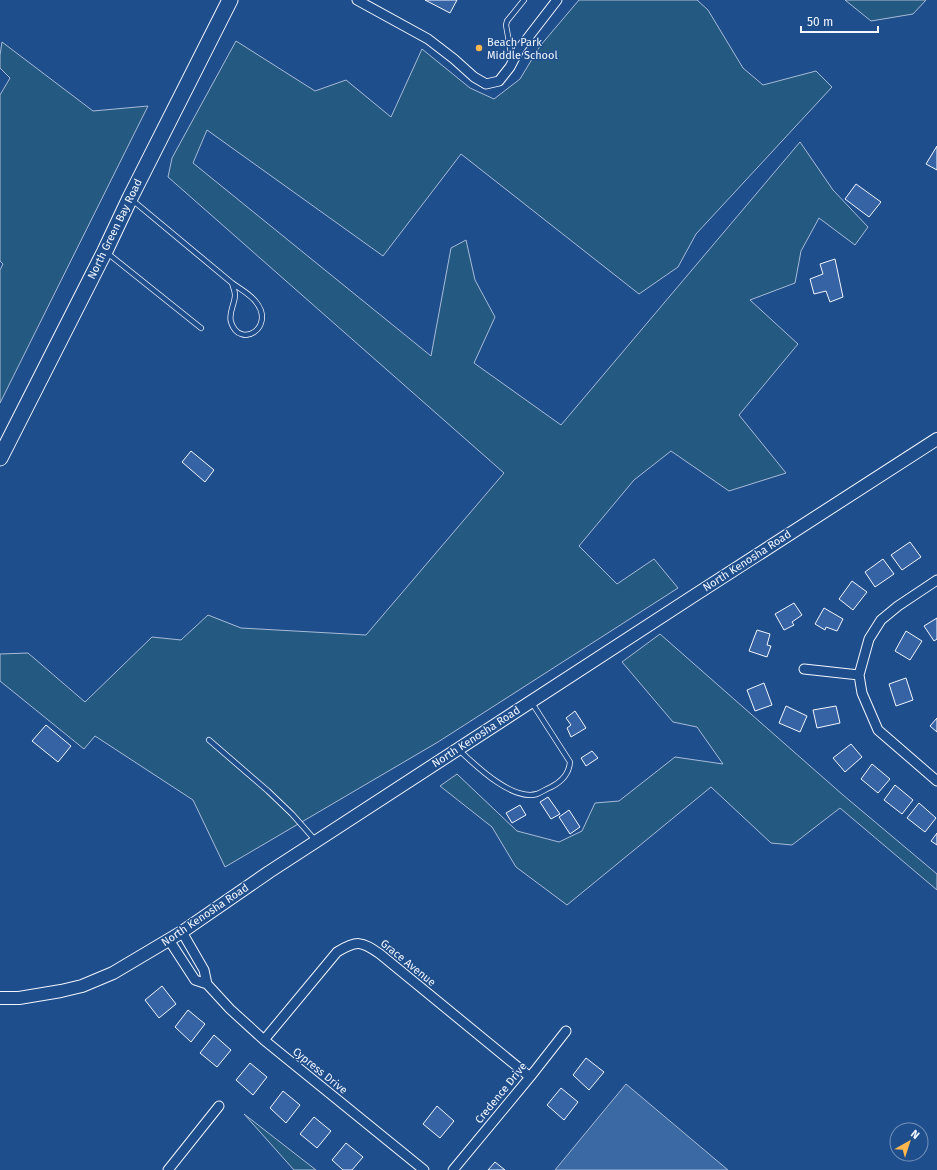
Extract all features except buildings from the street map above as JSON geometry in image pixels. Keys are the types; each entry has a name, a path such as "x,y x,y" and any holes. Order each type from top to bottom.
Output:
{"main road":[{"name":"North Green Bay Road","path":"0,458 230,0"}],"street":[{"path":"357,0 428,39 454,58 474,77 486,84 499,81 510,67 512,60 520,48 557,0"},
{"name":"North Kenosha Road","path":"0,998 19,998 82,986 113,972 169,940 269,872 531,701 937,440"},
{"path":"937,580 898,606 881,620 869,639 859,675 862,693 878,730 937,781"},
{"path":"804,670 859,675"},
{"name":"Cypress Drive","path":"182,932 204,970 207,984"},
{"name":"Cypress Drive","path":"169,940 195,980 207,984 230,1009 264,1040 424,1170"},
{"name":"Grace Avenue","path":"264,1040 337,952 351,944 366,945 380,954 530,1077"},
{"name":"Credence Drive","path":"453,1170 530,1077 566,1030"},
{"path":"168,1170 219,1106"}],"lane":[{"path":"512,60 506,25 507,21 524,0"},
{"path":"130,198 232,283 255,300 261,308 263,316 261,324 256,331 250,335 242,335 236,330 231,322 235,295 232,283"},
{"path":"105,251 201,328"},
{"path":"458,749 477,767 497,782 519,794 536,794 558,784 570,770 570,762 531,701"},
{"path":"209,740 287,809 316,842"}],"shaded area":[{"path":"579,0 697,0 708,10 743,68 763,85 816,71 832,87 696,234 678,267 639,294 461,154 383,256 207,130 193,163 431,356 451,248 466,240 475,280 495,317 474,363 561,425 800,142 833,190 868,227 855,245 819,218 801,251 795,283 750,300 798,344 739,415 786,473 729,491 671,451 634,480 579,546 617,584 654,559 678,588 438,742 225,867 193,800 95,736 84,749 0,681 0,654 28,653 85,702 152,637 181,640 208,615 241,628 366,635 504,473 168,177 172,158 236,41 315,91 346,80 391,117 422,49 470,88 494,99 520,79 540,46"},
{"path":"845,0 926,0 913,14 871,21"},
{"path":"2,42 93,111 148,106 0,403 0,270 3,264 0,261 0,95 10,78 0,68"},
{"path":"660,634 843,795 937,874 937,890 840,808 792,845 771,843 711,787 567,905 516,867 492,827 440,786 457,774 517,831 559,842 582,831 595,803 619,801 675,757 723,764 697,727 673,722 622,662"},
{"path":"626,1084 728,1170 555,1170"},
{"path":"244,1114 316,1170 294,1170"}],"place":[{"name":"Beach Park Middle School","path":"479,48"}]}
